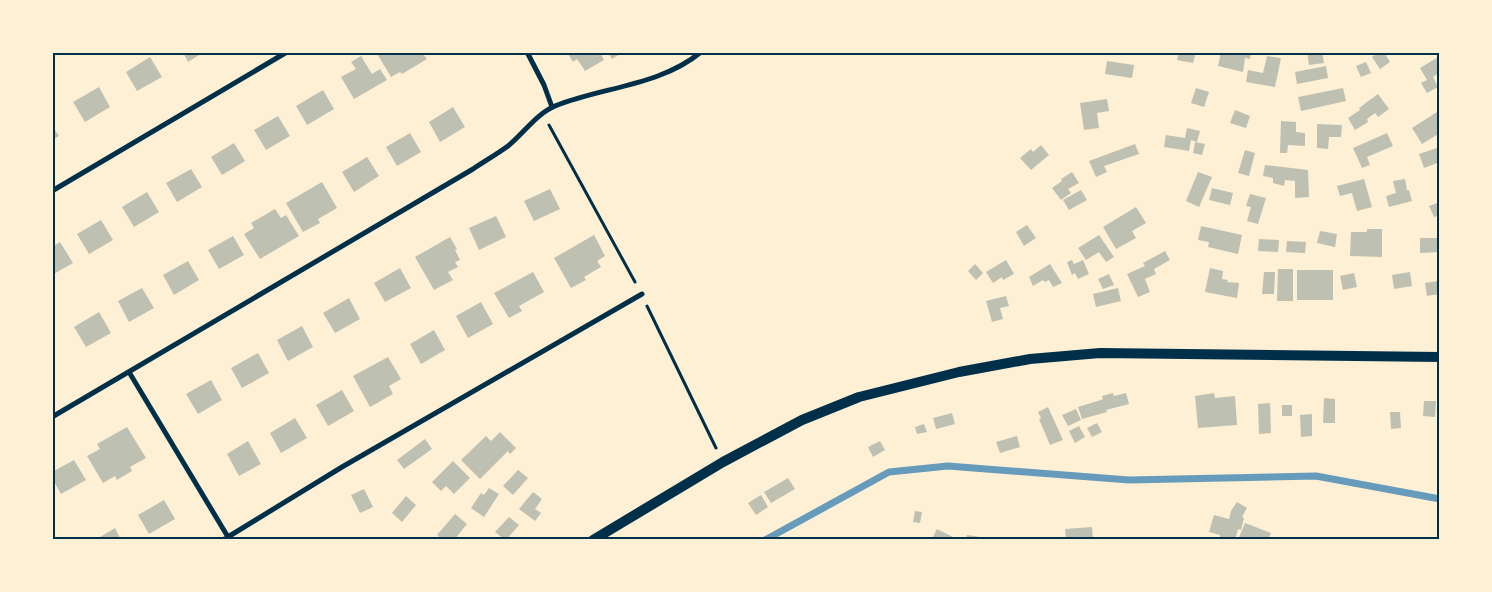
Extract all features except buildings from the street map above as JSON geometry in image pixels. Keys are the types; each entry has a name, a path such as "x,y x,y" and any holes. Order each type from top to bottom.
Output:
{"main road":[{"path":"594,540 723,462 802,420 859,397 959,372 1030,359 1100,353 1440,357"}],"street":[{"path":"52,191 287,52"},
{"path":"527,52 544,85 552,107"},
{"path":"52,417 473,169 508,146 552,107 652,78 674,69 701,52"},
{"path":"129,372 225,538 351,462 642,294"}],"path":[{"path":"543,114 642,294 723,462"}],"waterway":[{"path":"765,540 889,472 948,466 1129,480 1316,476 1440,499"}]}
